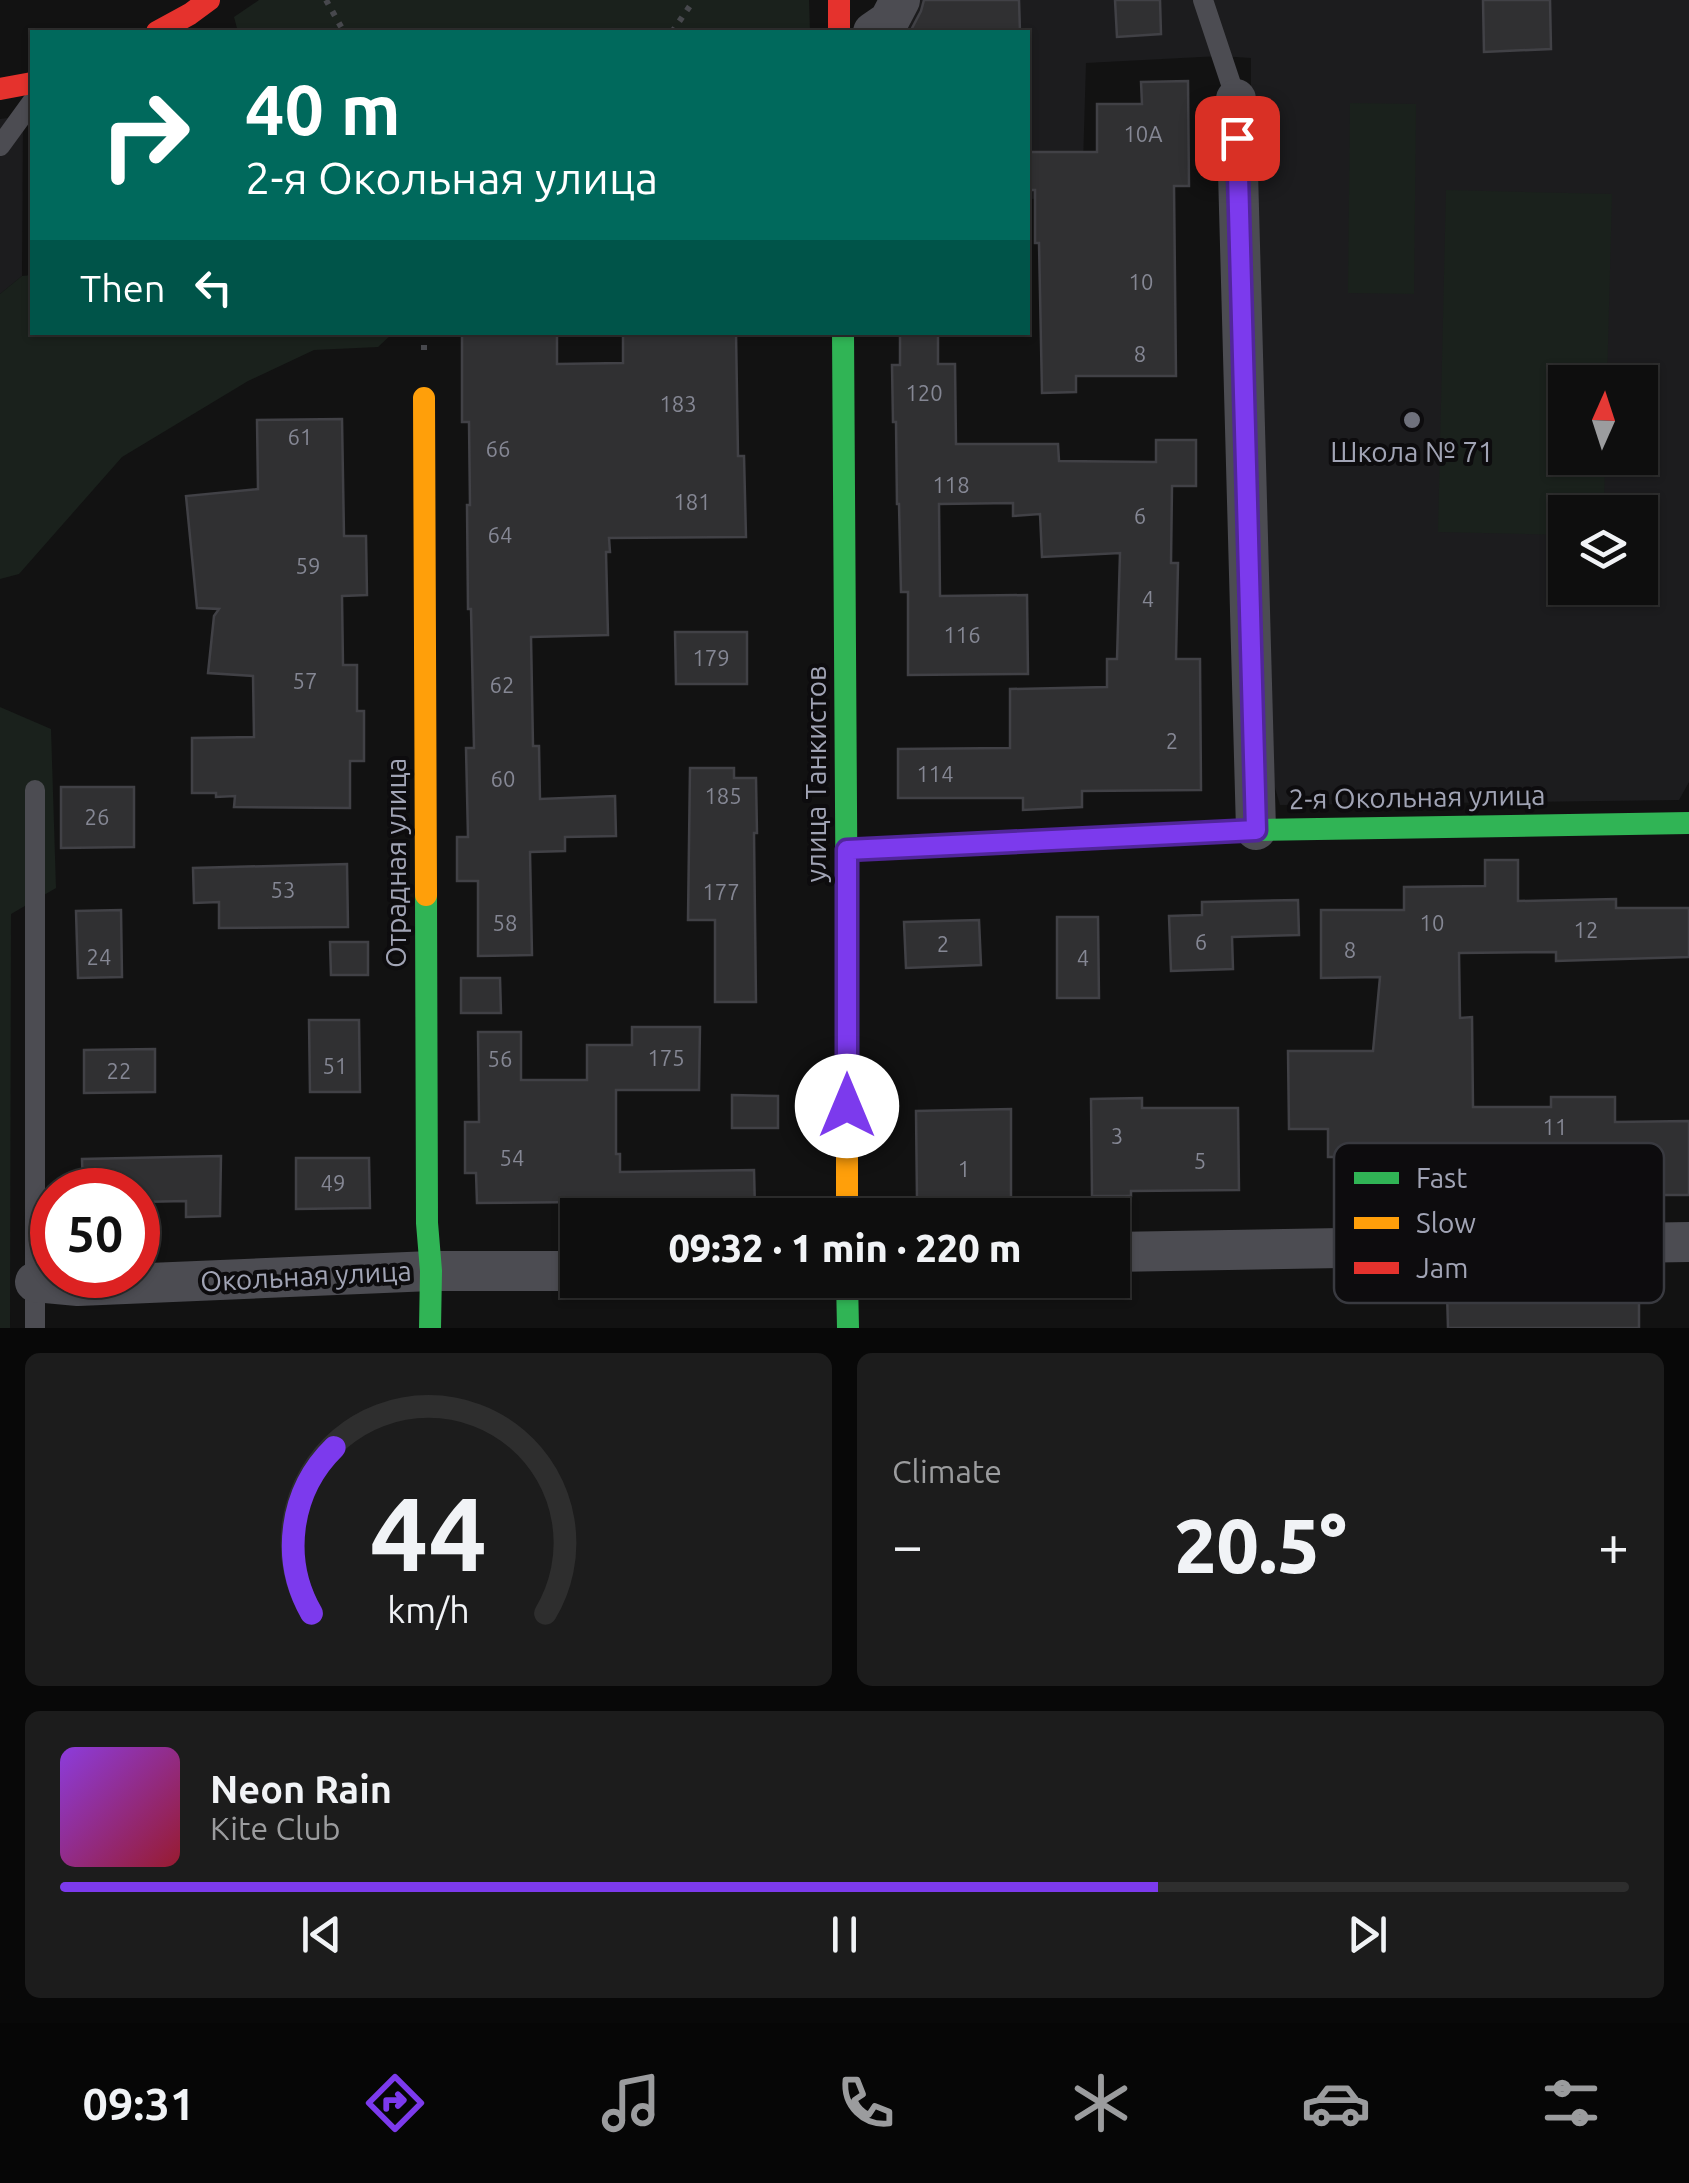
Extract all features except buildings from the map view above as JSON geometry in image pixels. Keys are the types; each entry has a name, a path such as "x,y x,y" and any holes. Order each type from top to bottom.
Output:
{"street":[{"path":"160,30 209,0"},
{"path":"838,0 839,30"},
{"path":"876,30 888,20 900,0"},
{"path":"0,89 30,83"},
{"path":"1236,99 1256,830"},
{"name":"улица Танкистов","path":"842,335 847,1198"},
{"name":"Отрадная улица","path":"424,398 430,1328"},
{"name":"2-я Окольная улица","path":"847,850 1256,830 1689,823"},
{"path":"1664,1242 1689,1242"},
{"path":"1130,1252 1334,1248"},
{"name":"Окольная улица","path":"160,1282 431,1270 560,1271"},
{"path":"848,1298 848,1328"}],"lane":[{"path":"1203,0 1236,99"},
{"path":"0,146 30,105"},
{"path":"35,790 35,1168"},
{"path":"35,1298 35,1328"}],"path":[{"path":"326,0 343,30"},
{"path":"673,30 694,0"}],"shaded area":[{"path":"259,0 809,0 810,30 237,30 234,17"},
{"name":"Школа № 71","path":"908,0 1689,0 1689,782 1679,800 1280,805 1271,774 1251,58 1086,63 1082,198 1030,199 1030,30 890,30"},
{"path":"1350,103 1416,104 1414,294 1348,293"},
{"path":"23,116 22,276 0,294 0,119"},
{"path":"1446,190 1612,194 1607,365 1548,365 1548,475 1605,475 1604,495 1548,495 1548,535 1438,532"},
{"path":"30,275 30,335 391,335 378,347 314,350 248,381 122,457 19,574 0,579 0,294 22,276"},
{"path":"0,707 51,729 56,888 11,914 10,1328 0,1328"}],"traffic: fast":[{"path":"843,335 847,964"},
{"path":"847,850 1256,830 1689,823"},
{"path":"426,895 430,1328"},
{"path":"847,1298 848,1328"}],"traffic: slow":[{"path":"424,398 426,895"},
{"path":"847,964 847,1198"}],"traffic: jam":[{"path":"161,30 209,0"},
{"path":"839,0 839,30"},
{"path":"0,89 30,83"}],"place":[{"name":"Школа № 71","path":"1412,420"}],"route":[{"path":"847,1106 847,850 1256,830 1237,138"}]}
